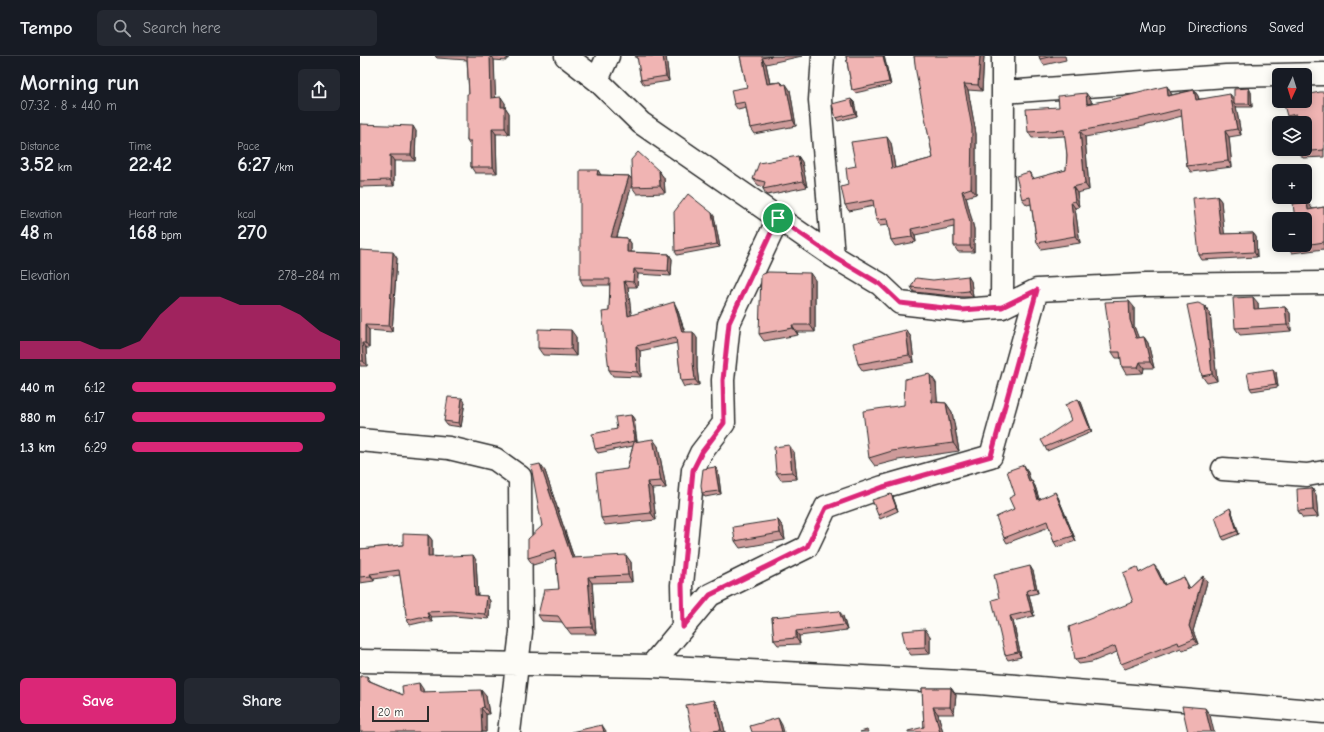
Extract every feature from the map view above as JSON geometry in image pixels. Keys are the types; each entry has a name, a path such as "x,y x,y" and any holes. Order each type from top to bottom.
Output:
{"street":[{"path":"566,56 597,80 641,122 833,256 880,284 900,303 962,310 1002,307 1037,290 1145,285 1324,283"},
{"path":"597,80 608,56"},
{"path":"823,56 820,100 833,256"},
{"path":"1002,307 1003,56"},
{"path":"1003,92 1226,76 1324,74"},
{"path":"683,627 682,585 693,470 702,452 724,423 723,380 729,323 778,218"},
{"path":"651,666 710,595 807,547 826,508 883,487 991,456 1037,290"},
{"path":"360,440 449,448 495,460 520,477 521,632 509,732"},
{"path":"1223,469 1307,476 1324,472"},
{"path":"360,661 651,666 980,683 1324,712"}],"building":[{"path":"467,56 490,56 491,98 501,97 501,107 505,107 505,128 492,128 493,167 471,167 471,141 467,141 467,94 469,94"},
{"path":"637,56 663,56 666,76 641,80"},
{"path":"740,56 772,56 762,58 767,84 781,82 782,85 786,84 793,120 750,128 745,102 734,104 731,90 747,87"},
{"path":"846,56 883,56 889,82 852,90"},
{"path":"914,56 980,56 978,85 964,84 972,128 971,188 962,191 970,223 970,246 954,246 954,220 911,229 912,237 891,240 887,219 876,220 873,200 845,205 841,187 848,185 846,168 856,166 851,142 887,137 892,169 933,158"},
{"path":"1039,56 1053,56 1040,59"},
{"path":"1167,86 1168,96 1194,90 1196,100 1230,94 1237,129 1225,131 1228,161 1187,166 1181,109 1080,131 1085,184 1073,187 1075,201 1071,202 1075,236 1037,243 1030,197 1022,199 1016,176 1029,172 1032,179 1066,170 1067,155 1064,130 1028,132 1026,109 1059,107 1058,96 1086,93 1087,104"},
{"path":"1249,88 1249,104 1234,104 1234,89"},
{"path":"1324,92 1324,150 1312,151 1312,116 1296,116 1296,114 1287,116 1285,108 1312,108 1312,94"},
{"path":"851,99 855,113 836,118 832,104"},
{"path":"360,124 413,126 411,155 390,155 390,180 360,181"},
{"path":"638,152 659,171 660,186 632,187 631,160"},
{"path":"798,156 803,181 763,189 765,182 753,179 759,163"},
{"path":"580,170 598,170 597,175 629,176 611,237 627,238 627,252 669,254 668,271 634,269 633,282 624,281 628,316 674,302 682,332 693,332 693,363 695,380 681,381 676,337 636,346 637,372 609,370 602,312 609,311 610,279 580,279"},
{"path":"688,194 712,213 717,244 675,251 674,212"},
{"path":"1217,196 1221,234 1253,233 1254,252 1199,255 1193,198"},
{"path":"1293,204 1307,204 1308,210 1324,207 1324,242 1312,244 1312,212 1294,212"},
{"path":"360,250 393,252 389,326 365,325 365,343 362,343 363,361 360,361"},
{"path":"768,272 810,273 810,325 792,325 793,328 759,334 761,275"},
{"path":"968,276 969,291 959,292 911,287 916,278 933,280"},
{"path":"1253,297 1254,309 1285,307 1287,325 1235,328 1233,298"},
{"path":"1129,301 1130,320 1136,338 1144,337 1150,362 1140,362 1138,367 1122,367 1120,352 1112,352 1105,302"},
{"path":"1198,303 1205,306 1212,374 1202,376 1187,305"},
{"path":"538,329 571,330 571,349 538,348"},
{"path":"906,330 909,355 858,364 853,343"},
{"path":"1273,369 1276,384 1250,388 1247,373"},
{"path":"930,374 932,402 946,403 953,443 892,451 869,458 863,411 904,405 905,379"},
{"path":"448,397 462,398 459,423 444,421"},
{"path":"1078,399 1090,429 1045,447 1041,440 1071,420 1065,405"},
{"path":"631,415 635,441 595,449 592,434 617,429 615,417"},
{"path":"653,439 661,481 647,482 651,513 601,518 596,473 627,469 634,442"},
{"path":"789,445 792,472 776,473 774,447"},
{"path":"540,464 572,558 626,555 628,575 588,577 592,627 566,628 558,616 538,615 544,590 559,589 555,550 528,558 528,539 542,526 531,466"},
{"path":"1024,465 1029,482 1032,481 1038,500 1055,492 1073,536 1054,542 1047,521 1004,538 996,517 1014,509 1009,498 1015,495 1007,471"},
{"path":"715,467 719,491 702,493 701,485 703,469"},
{"path":"1312,488 1313,510 1298,511 1297,489"},
{"path":"891,494 896,507 878,515 872,500"},
{"path":"1230,508 1237,531 1222,537 1215,517"},
{"path":"778,520 780,533 735,541 733,527"},
{"path":"403,534 428,535 428,557 473,555 475,595 487,596 485,614 451,611 427,612 429,618 420,617 407,620 399,570 360,577 360,549 403,545"},
{"path":"1154,565 1164,585 1184,577 1188,590 1203,576 1189,626 1194,639 1179,645 1178,642 1121,664 1115,646 1088,657 1075,659 1069,627 1133,602 1123,573 1137,567 1139,573"},
{"path":"1030,566 1035,588 1026,591 1031,611 1010,616 1018,652 1005,655 992,600 999,598 994,575"},
{"path":"839,611 844,625 796,631 796,638 774,640 772,617"},
{"path":"925,629 925,647 906,648 902,631"},
{"path":"360,676 367,676 367,680 403,695 402,686 419,683 420,692 481,690 484,707 481,708 482,732 360,732"},
{"path":"922,688 951,688 950,707 933,707 940,732 908,732 924,727"},
{"path":"714,700 721,730 692,732 686,705"},
{"path":"1182,706 1205,708 1211,732 1188,732"},
{"path":"778,718 782,732 752,732 750,726"},
{"path":"602,725 604,732 571,732"}],"route":[{"path":"778,218 833,256 880,284 900,303 962,310 1002,307 1037,290 991,456 883,487 826,508 807,547 710,595 683,627 682,585 693,470 702,452 724,423 723,380 729,323 778,218"}]}
